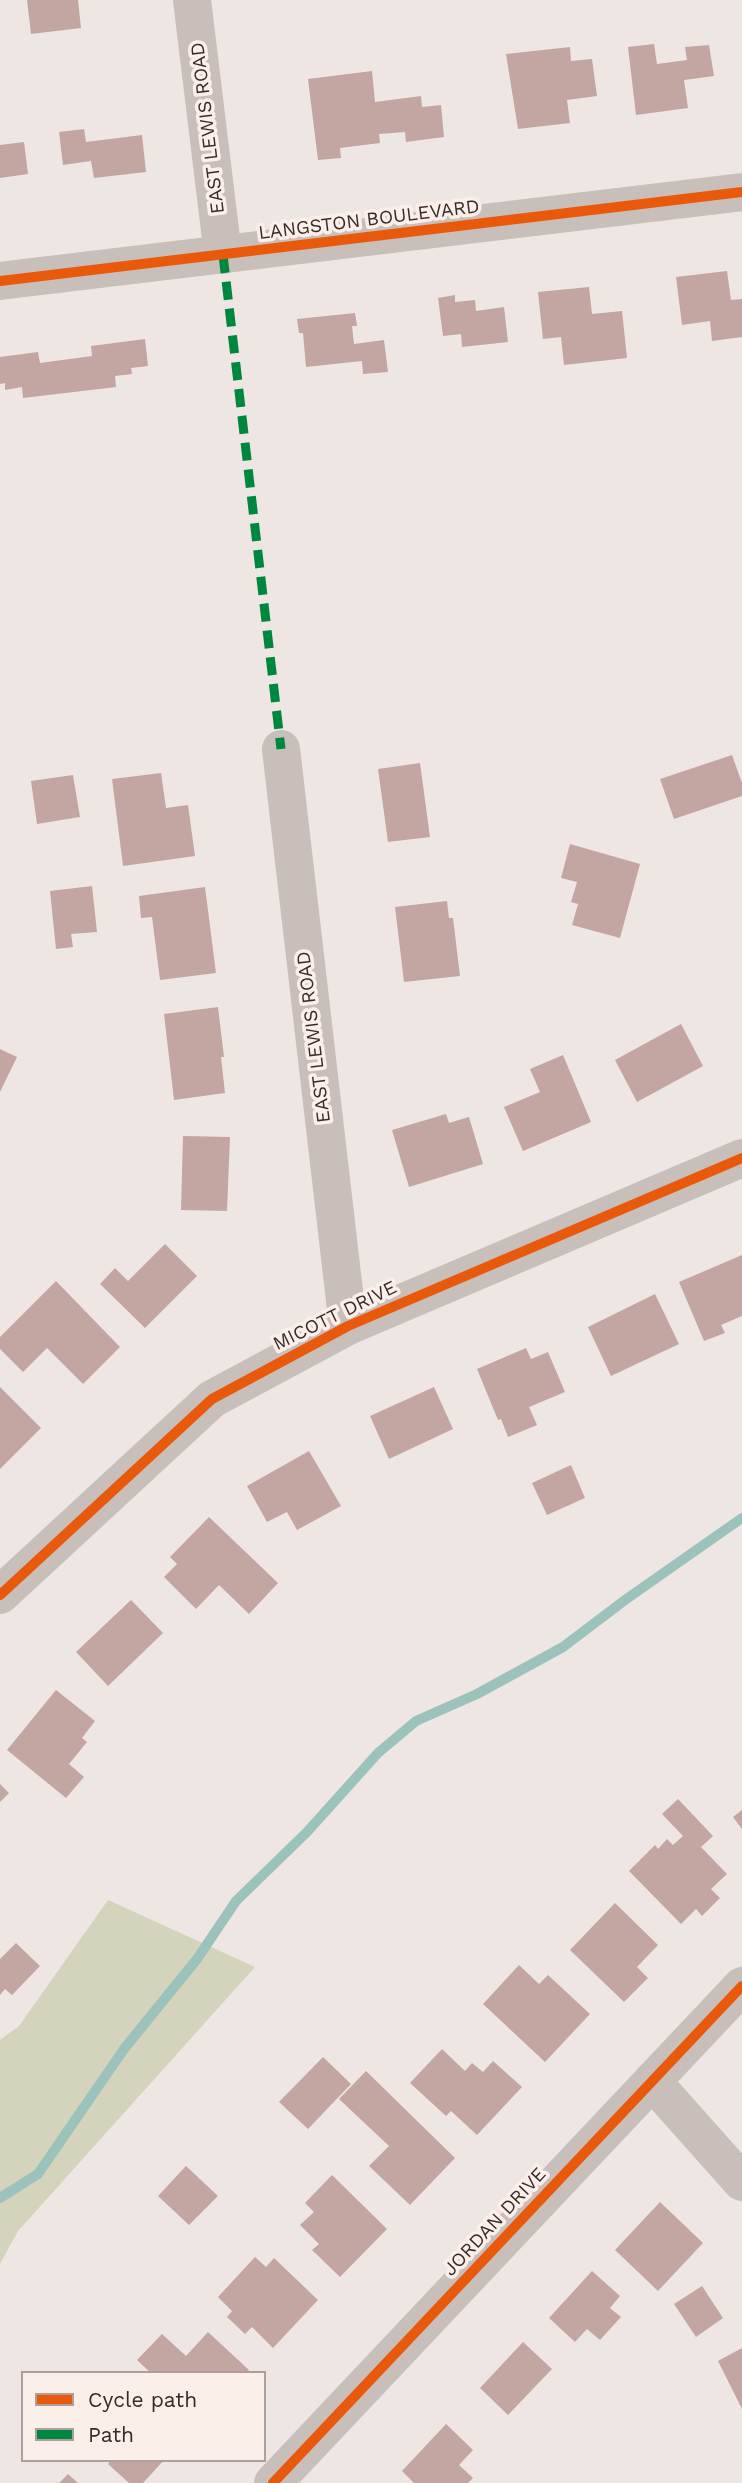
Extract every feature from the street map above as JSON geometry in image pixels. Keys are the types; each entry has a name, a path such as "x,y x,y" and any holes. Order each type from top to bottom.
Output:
{"street":[{"name":"EAST LEWIS ROAD","path":"192,0 223,255"},
{"name":"LANGSTON BOULEVARD","path":"0,281 742,192"},
{"name":"EAST LEWIS ROAD","path":"281,749 348,1326"},
{"name":"MICOTT DRIVE","path":"0,1595 212,1399 348,1326 742,1158"},
{"name":"JORDAN DRIVE","path":"273,2483 742,1986"},
{"path":"652,2081 742,2182"}],"green space":[{"path":"108,1900 255,1967 18,2231 0,2264 0,2040 19,2026"}],"building":[{"path":"27,0 78,0 81,28 31,34"},
{"path":"654,44 657,64 687,60 685,47 709,45 714,76 684,80 688,108 636,115 628,47"},
{"path":"570,47 571,61 592,59 597,96 567,100 570,123 518,129 506,54"},
{"path":"372,71 375,102 421,96 422,107 441,105 444,137 406,142 405,132 379,134 380,143 340,148 341,158 318,160 308,79"},
{"path":"84,129 86,142 142,135 146,172 94,178 91,161 63,165 59,132"},
{"path":"24,142 28,174 0,178 0,145"},
{"path":"727,271 731,300 742,299 742,337 712,341 710,321 682,325 676,277"},
{"path":"589,287 592,314 622,311 627,358 564,365 561,337 543,339 538,292"},
{"path":"455,295 455,302 475,300 476,311 504,307 508,342 462,347 461,334 443,336 438,298"},
{"path":"355,313 357,326 352,326 354,344 384,340 388,372 363,374 362,361 306,367 303,333 299,333 297,319"},
{"path":"145,339 148,366 131,368 132,374 115,376 116,387 23,398 22,387 5,390 5,383 0,384 0,357 38,352 40,363 92,356 91,346"},
{"path":"732,755 742,783 742,796 674,819 660,779"},
{"path":"420,763 430,837 388,842 378,769"},
{"path":"161,773 166,808 188,805 195,856 123,866 112,779"},
{"path":"73,775 80,817 37,824 31,781"},
{"path":"570,844 640,864 620,938 572,925 578,904 571,902 577,882 561,878"},
{"path":"92,886 97,932 71,934 73,947 56,949 50,891"},
{"path":"205,887 216,973 160,980 152,917 141,918 139,896"},
{"path":"447,901 449,918 453,918 460,976 404,982 395,907"},
{"path":"218,1007 225,1093 174,1100 164,1014"},
{"path":"681,1024 703,1066 637,1102 615,1060"},
{"path":"0,1049 17,1057 0,1092"},
{"path":"563,1055 591,1122 523,1151 504,1107 540,1092 530,1069"},
{"path":"446,1114 449,1123 469,1117 483,1164 409,1187 392,1130"},
{"path":"183,1136 230,1137 227,1211 181,1210"},
{"path":"165,1244 197,1276 145,1328 100,1284 115,1268 128,1281"},
{"path":"742,1255 742,1316 721,1325 725,1333 704,1341 679,1282"},
{"path":"56,1281 120,1347 83,1384 47,1348 23,1372 0,1349 0,1337"},
{"path":"655,1294 679,1344 611,1376 588,1327"},
{"path":"526,1348 531,1359 548,1352 565,1392 529,1407 537,1425 508,1437 477,1369"},
{"path":"0,1387 41,1428 0,1469"},
{"path":"434,1387 453,1429 389,1459 370,1416"},
{"path":"309,1451 341,1506 297,1530 287,1512 267,1522 247,1486"},
{"path":"571,1465 585,1498 547,1515 532,1483"},
{"path":"209,1517 278,1583 249,1614 219,1585 196,1609 164,1577 177,1564 170,1557"},
{"path":"131,1600 163,1633 108,1686 76,1652"},
{"path":"56,1690 95,1721 82,1738 87,1742 69,1764 84,1777 66,1798 7,1750"},
{"path":"0,1784 9,1793 0,1802"},
{"path":"678,1799 713,1836 701,1847 727,1874 711,1889 720,1898 702,1916 696,1909 681,1924 629,1871 655,1845 658,1849 667,1839 673,1845 683,1836 662,1814"},
{"path":"742,1810 742,1829 733,1817"},
{"path":"615,1903 658,1945 637,1967 648,1978 624,2002 570,1950"},
{"path":"16,1943 40,1966 12,1995 5,1989 0,1995 0,1959"},
{"path":"519,1965 539,1984 548,1975 590,2014 545,2062 483,2004"},
{"path":"442,2049 465,2071 472,2063 483,2072 493,2061 522,2087 477,2135 451,2111 446,2116 410,2083"},
{"path":"323,2057 351,2084 308,2129 279,2102"},
{"path":"366,2071 455,2158 410,2205 369,2166 389,2146 339,2099"},
{"path":"186,2166 218,2196 189,2225 158,2196"},
{"path":"332,2175 387,2229 340,2277 312,2250 319,2244 300,2225 314,2212 305,2203"},
{"path":"660,2202 703,2243 658,2291 615,2250"},
{"path":"255,2257 266,2267 274,2258 318,2300 273,2348 252,2327 245,2334 227,2317 232,2311 218,2297"},
{"path":"592,2271 620,2296 610,2308 621,2317 600,2340 587,2329 575,2342 549,2318"},
{"path":"702,2286 723,2318 696,2337 674,2304"},
{"path":"208,2332 249,2370 149,2371 137,2360 162,2334 186,2356"},
{"path":"523,2342 552,2369 508,2415 480,2388"},
{"path":"742,2348 742,2409 718,2361"},
{"path":"446,2424 473,2450 459,2465 473,2478 468,2483 414,2483 402,2471"},
{"path":"162,2462 143,2483 129,2483 108,2464"},
{"path":"68,2474 78,2483 59,2483"}],"waterway":[{"path":"0,2198 38,2174 124,2049 197,1959 236,1901 307,1832 378,1753 416,1721 477,1694 563,1647 742,1518"}],"marked path":[{"path":"223,255 281,749"}],"cycle path":[{"path":"0,281 742,192"},
{"path":"0,1595 212,1399 348,1326 742,1158"},
{"path":"273,2483 742,1986"}]}
